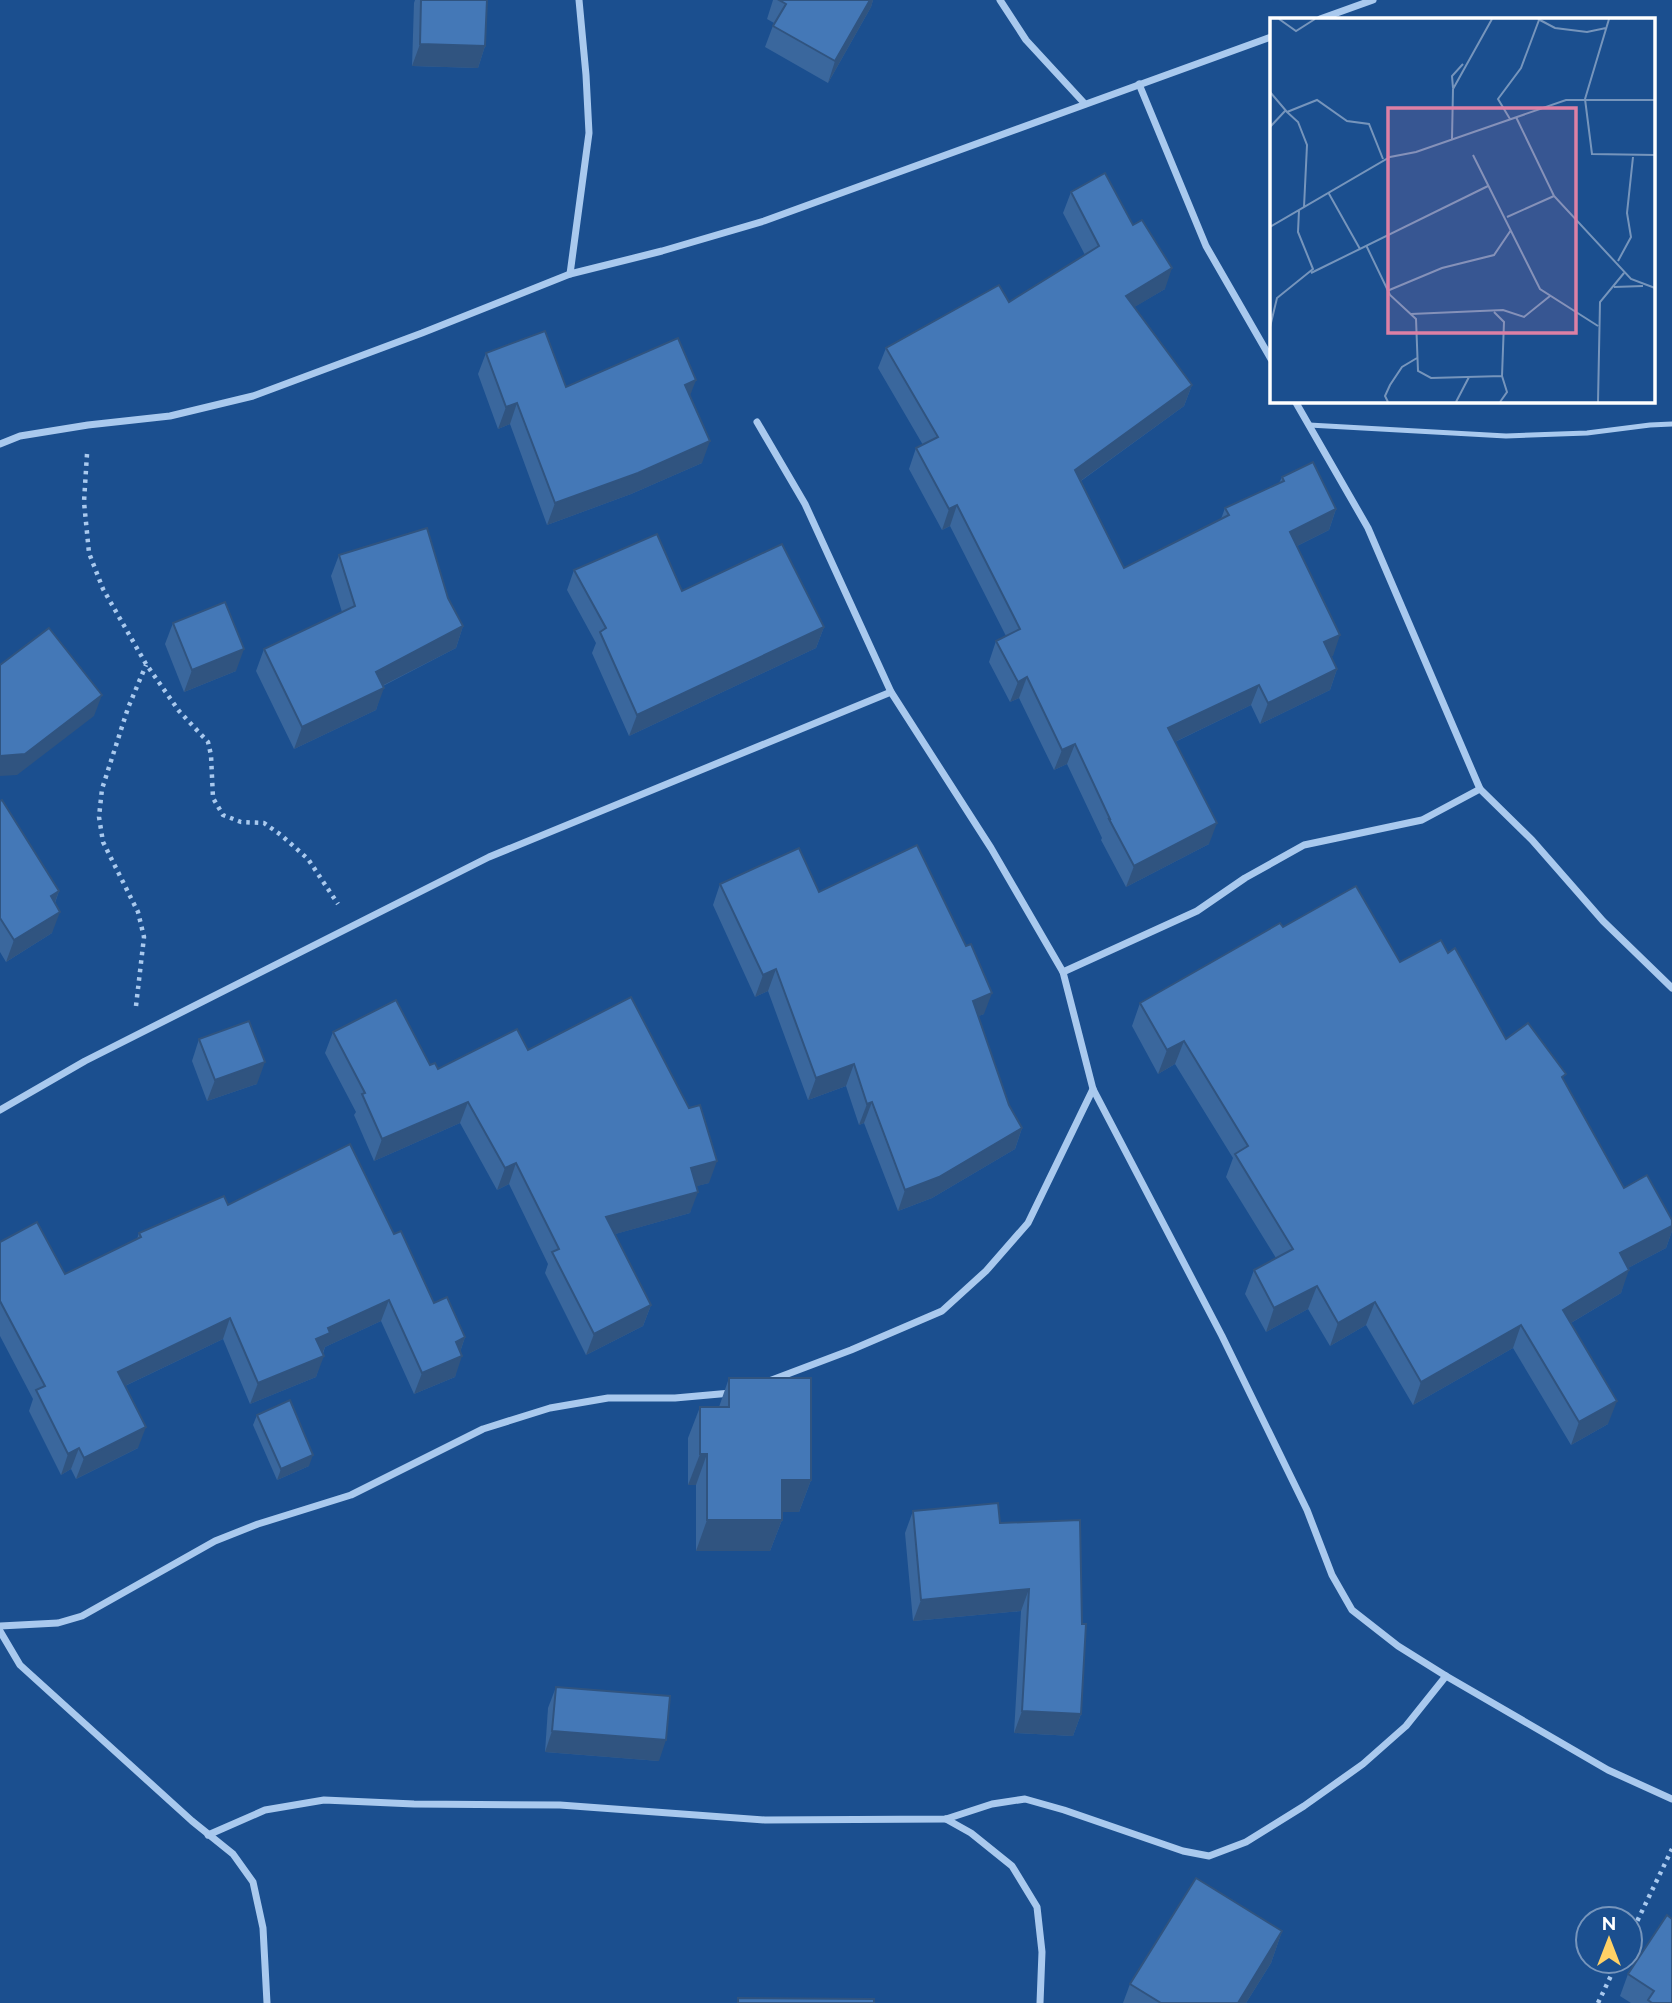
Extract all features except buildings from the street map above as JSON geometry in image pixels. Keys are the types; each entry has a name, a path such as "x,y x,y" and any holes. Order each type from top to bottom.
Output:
{"street":[{"path":"570,274 589,133 579,0"},
{"path":"1000,0 1026,40 1085,104"},
{"path":"1323,18 1373,0"},
{"path":"0,444 20,436 170,416 253,396 570,274 764,221 1270,37"},
{"path":"1139,85 1206,246 1270,357"},
{"path":"1296,402 1368,528 1480,789 1532,840 1603,921 1672,988"},
{"path":"757,422 806,504 891,692 991,848 1063,972 1093,1089 1222,1336 1307,1510 1332,1575 1352,1610 1398,1646 1446,1676 1608,1770 1672,1799"},
{"path":"0,1110 85,1061 489,857 891,692"},
{"path":"1063,972 1197,911 1245,878 1304,845 1422,820 1480,789"},
{"path":"755,1387 942,1311 986,1271 1028,1223 1093,1089"},
{"path":"0,1626 58,1623 82,1616 215,1541 258,1524 351,1495 483,1429 550,1408 608,1398 675,1398 743,1391"},
{"path":"0,1631 20,1665 208,1835 233,1854 253,1882 263,1928 267,2003"},
{"path":"208,1835 265,1810 324,1800 414,1804 561,1805 765,1820 946,1819 992,1804 1025,1799 1183,1851 1209,1856 1246,1842 1304,1806 1363,1764 1406,1726 1446,1676"},
{"path":"946,1819 971,1833 1012,1866 1037,1907 1042,1952 1040,2003"}],"lane":[{"path":"1309,425 1506,436 1587,433 1672,424"}],"path":[{"path":"88,425 84,502 89,553 103,589 146,664 179,712 208,742 213,798 223,815 241,822 264,823 308,859 353,926"},
{"path":"134,1037 144,937 138,912 103,842 99,817 102,789 128,708 146,664"},
{"path":"1644,1907 1672,1849"},
{"path":"1598,2003 1611,1975"}]}
